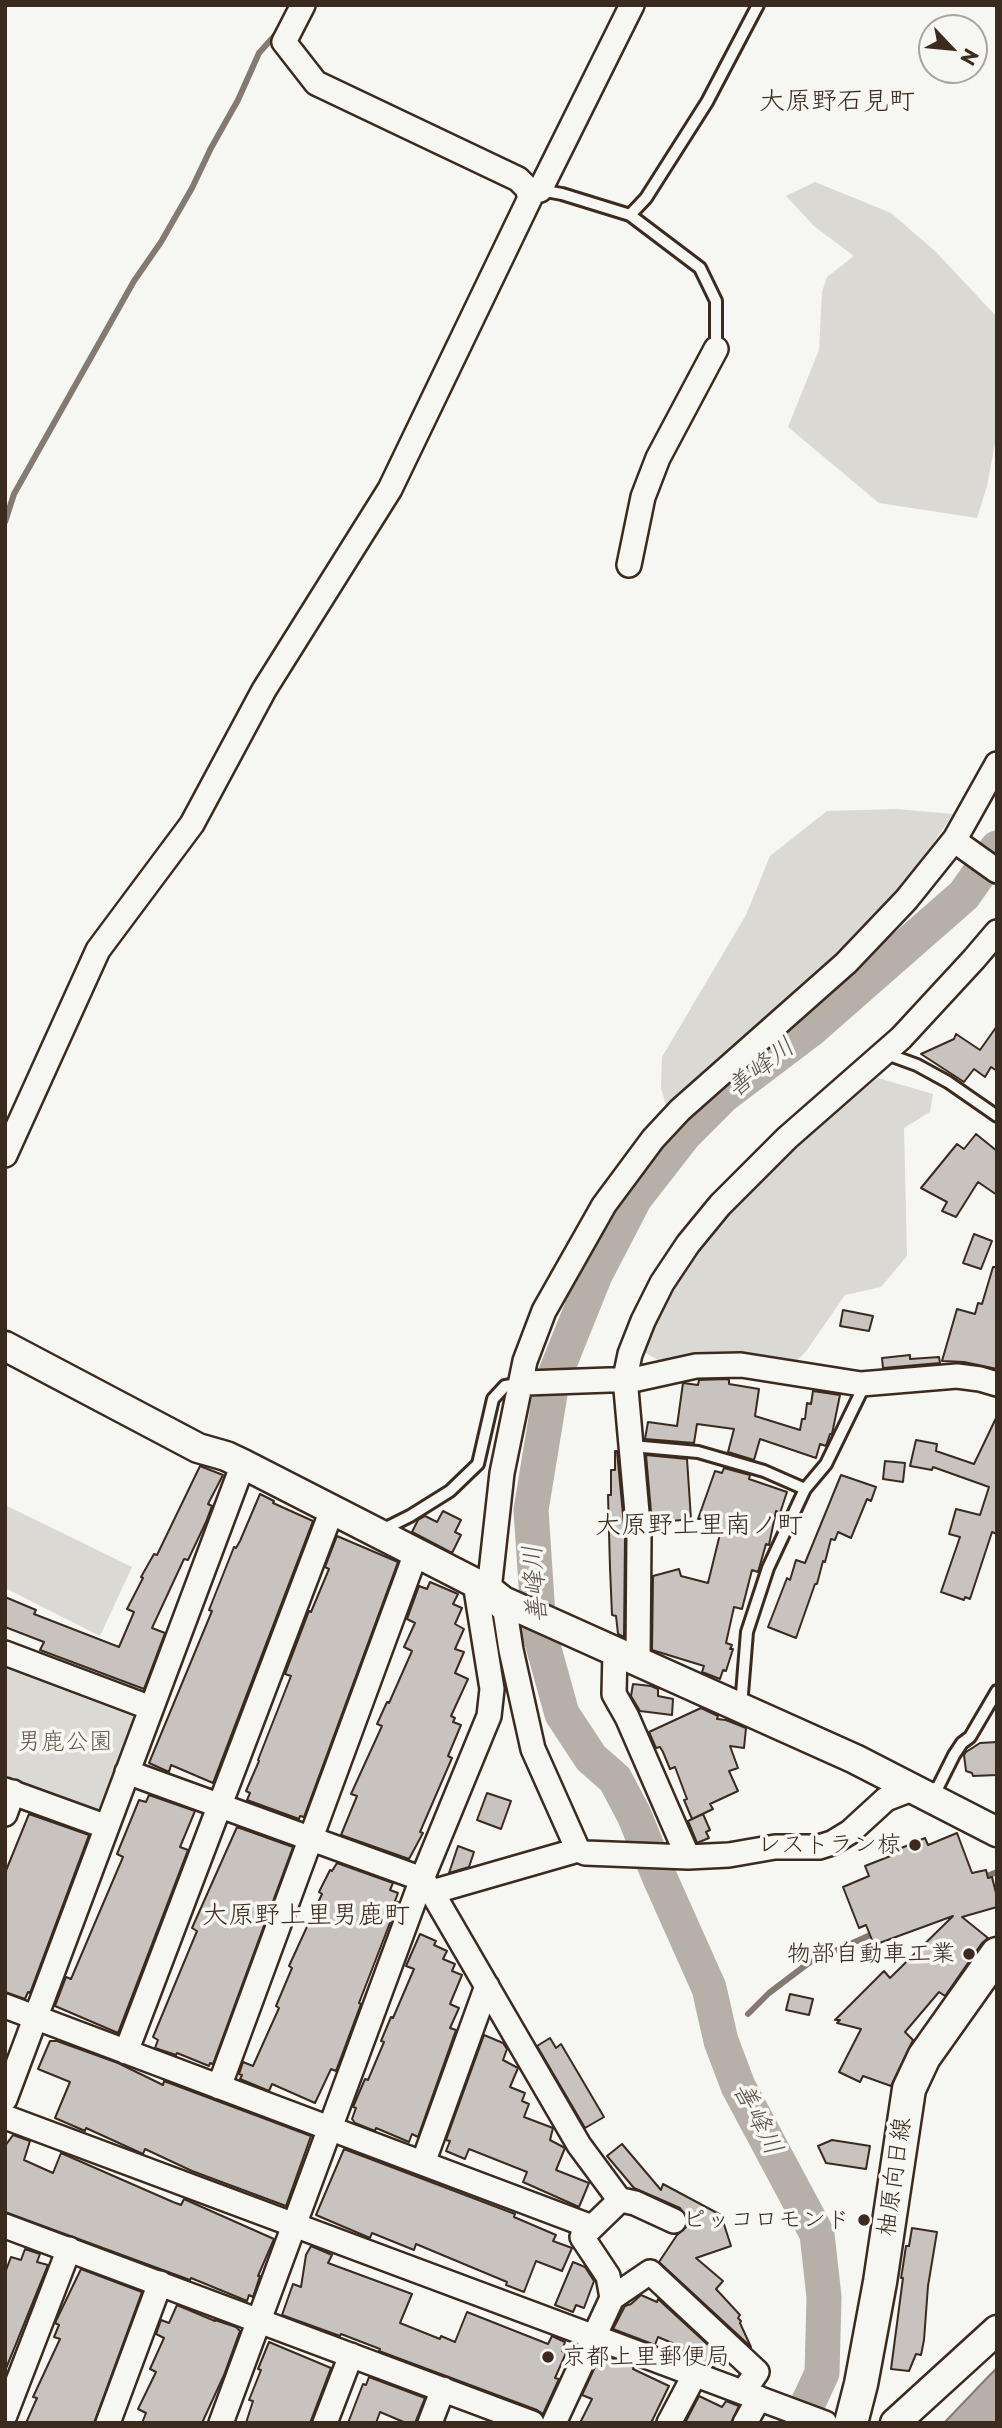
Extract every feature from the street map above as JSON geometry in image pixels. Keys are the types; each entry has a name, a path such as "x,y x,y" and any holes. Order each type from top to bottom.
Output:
{"main road":[{"name":"柚原向日線","path":"851,2423 880,2282 909,2089 924,2057 997,1954"}],"street":[{"path":"303,5 284,42 316,83 519,179 535,192"},
{"path":"5,1156 99,950 192,824 264,690 390,489 535,192 632,5"},
{"path":"629,565 643,497 658,458 716,349"},
{"path":"221,2423 330,2128 427,1886 489,1716 492,1689 489,1592 496,1513 522,1384 544,1311 563,1273 604,1205 653,1139 711,1082 846,963 959,843 997,764"},
{"path":"959,843 997,871"},
{"path":"688,1857 628,1717 614,1695 639,1535 632,1446 620,1378 662,1283 688,1244 742,1181 901,1038 997,932"},
{"path":"5,1346 198,1448 243,1464 489,1592 855,1759 997,1832"},
{"path":"522,1384 637,1379 696,1366 741,1365 865,1384 957,1376 997,1384"},
{"path":"5,2099 243,1464"},
{"path":"126,2052 331,1510"},
{"path":"219,2087 416,1553"},
{"path":"489,1592 505,1611 510,1650 533,1749 581,1852"},
{"path":"5,1653 151,1708"},
{"path":"127,1772 311,1839 427,1886 581,1852 688,1857 729,1855 775,1847 819,1847 850,1832 886,1799 917,1791"},
{"path":"5,1814 9,1791 107,1827"},
{"path":"427,1886 579,2145 616,2195 616,2204 582,2238 608,2276 612,2298"},
{"path":"423,2163 487,1986"},
{"path":"5,2006 593,2227"},
{"path":"5,2117 825,2423"},
{"path":"617,2199 645,2207 674,2221"},
{"path":"5,2226 532,2423"},
{"path":"5,2415 69,2249"},
{"path":"554,2423 612,2298 650,2272 757,2372 746,2423"},
{"path":"108,2423 159,2283"},
{"path":"895,2423 997,2330"},
{"path":"325,2423 351,2355"},
{"path":"669,2423 695,2374"},
{"path":"430,2423 443,2389"}],"lane":[{"path":"630,215 646,198 707,102 758,5"},
{"path":"535,192 562,194 630,215 700,268 716,301 716,349"},
{"path":"884,1053 917,1065 948,1082 997,1116"},
{"path":"376,1533 450,1491 478,1464 493,1399 505,1386 522,1384"},
{"path":"741,1707 747,1632 768,1568 804,1489 826,1464 865,1384"},
{"path":"632,1446 698,1452 764,1471 804,1489"},
{"path":"917,1791 938,1787 954,1755 970,1737 997,1691"}],"green space":[{"path":"815,182 891,213 935,251 997,317 997,433 987,486 977,518 879,503 788,427 819,350 822,292 827,277 854,256 814,226 786,196"},
{"path":"896,809 953,814 898,895 668,1112 661,1088 662,1057 746,915 770,856 827,811"},
{"path":"878,1078 933,1094 930,1112 904,1128 907,1256 881,1287 845,1295 807,1350 794,1364 660,1361 642,1351 685,1269 773,1162"},
{"path":"5,1505 132,1567 100,1636 5,1588"},
{"name":"男鹿公園","path":"5,1660 136,1710 141,1717 107,1808 95,1812 5,1779"}],"shaded area":[{"path":"997,2368 997,2423 944,2423 986,2379"}],"building":[{"path":"997,1026 997,1071 991,1067 985,1077 974,1069 964,1082 921,1054 954,1039 956,1034 980,1050"},
{"path":"976,1134 997,1151 997,1195 978,1182 956,1217 942,1211 947,1202 921,1188 957,1144 964,1149"},
{"path":"974,1234 992,1241 981,1269 963,1263"},
{"path":"993,1267 997,1267 997,1369 964,1362 942,1361 957,1309 975,1314 978,1303 982,1304"},
{"path":"843,1310 873,1316 869,1331 840,1326"},
{"path":"910,1355 910,1359 939,1357 940,1363 883,1368 882,1358"},
{"path":"726,1379 729,1384 759,1389 755,1416 800,1430 807,1403 811,1404 813,1391 840,1395 832,1434 826,1446 820,1444 816,1458 760,1439 754,1460 728,1452 734,1429 697,1424 694,1443 645,1439 648,1422 677,1426 683,1383 698,1385 699,1380"},
{"path":"997,1416 997,1534 992,1532 970,1599 965,1597 964,1600 941,1592 960,1537 949,1534 956,1509 980,1515 989,1487 933,1467 932,1470 910,1466 916,1440 937,1444 936,1451 974,1464"},
{"path":"615,1451 625,1536 624,1637 618,1634 616,1616 612,1615 608,1495 611,1495 611,1470 615,1470"},
{"path":"646,1455 687,1459 691,1519 652,1523"},
{"path":"885,1461 905,1463 903,1482 883,1479"},
{"path":"200,1466 223,1475 208,1504 212,1506 206,1522 188,1560 184,1559 152,1628 165,1633 144,1689 40,1650 44,1642 5,1627 5,1597 36,1610 34,1614 119,1647 134,1612 127,1609 143,1578 141,1577 154,1554 157,1555"},
{"path":"724,1468 750,1475 749,1479 787,1492 780,1513 776,1511 769,1545 766,1544 758,1572 752,1570 742,1609 734,1607 726,1643 732,1645 730,1649 733,1649 726,1671 723,1670 720,1679 702,1672 704,1666 652,1650 653,1576 679,1569 681,1576 708,1583 720,1534 716,1533 719,1517 698,1519 715,1471 722,1473"},
{"path":"841,1475 876,1487 871,1501 867,1499 851,1538 838,1532 835,1540 831,1539 796,1638 768,1627 787,1578 790,1580 796,1560 805,1563"},
{"path":"260,1494 274,1501 273,1503 313,1521 213,1783 171,1765 169,1772 149,1763 212,1611 209,1610 234,1547 236,1548 240,1541"},
{"path":"443,1511 461,1520 455,1532 461,1535 452,1553 412,1532 418,1520 425,1516 437,1522"},
{"path":"337,1536 398,1562 304,1817 300,1816 299,1819 247,1800 250,1793 246,1791 291,1676 285,1674 309,1611 311,1612 329,1569 325,1567"},
{"path":"430,1582 458,1594 453,1604 462,1608 455,1624 464,1629 455,1649 464,1652 455,1673 468,1679 451,1716 455,1718 453,1722 461,1725 448,1756 452,1758 420,1832 423,1833 409,1859 341,1835 357,1796 351,1794 382,1726 377,1724 412,1651 404,1647 415,1623 407,1619 419,1586 427,1589"},
{"path":"633,1684 651,1686 658,1689 658,1696 673,1699 672,1715 640,1711 631,1696"},
{"path":"701,1708 718,1716 717,1719 746,1728 744,1748 730,1746 738,1768 729,1771 738,1791 710,1804 713,1809 692,1819 675,1767 670,1769 663,1752 660,1747 656,1748 649,1732"},
{"path":"997,1742 997,1775 973,1776 966,1771 966,1752 980,1743"},
{"path":"487,1793 511,1801 501,1829 477,1820"},
{"path":"149,1795 195,1811 180,1847 188,1850 118,2033 55,2006 66,1977 71,1979 123,1857 117,1854 139,1800 146,1802"},
{"path":"29,1814 89,1835 30,1993 28,1992 25,1999 5,1992 5,1873"},
{"path":"703,1814 710,1830 706,1832 709,1838 697,1843 688,1821"},
{"path":"237,1827 293,1847 213,2064 210,2063 209,2066 177,2053 176,2055 155,2048 158,2040 153,2037 197,1931 192,1928"},
{"path":"957,1833 972,1873 986,1870 988,1878 992,1877 997,1907 962,1917 988,1938 945,1996 939,1992 905,2032 913,2040 891,2086 863,2076 860,2082 839,2072 861,2029 837,2023 840,2020 835,2020 884,1971 890,1978 953,1916 874,1945 866,1925 859,1928 843,1887 869,1876 865,1866 893,1855 892,1852 925,1838 928,1845"},
{"path":"458,1846 474,1852 469,1867 449,1873"},
{"path":"337,1863 393,1883 390,1890 398,1893 395,1901 398,1902 336,2071 331,2069 315,2103 272,2084 269,2091 240,2079 242,2075 239,2074 243,2062 253,2066 279,2008 276,2006 292,1968 289,1966 322,1894 319,1892 330,1870 332,1871"},
{"path":"420,1934 436,1941 434,1945 447,1951 443,1959 455,1964 452,1971 462,1975 450,2004 459,2008 450,2028 456,2030 418,2137 412,2134 409,2142 376,2128 375,2131 355,2123 352,2119 356,2108 353,2107 365,2079 368,2080 384,2042 381,2041 414,1969 406,1966"},
{"path":"790,1994 813,1999 809,2015 786,2010"},
{"path":"484,2035 503,2043 507,2049 503,2060 518,2068 510,2087 525,2093 522,2101 529,2104 524,2117 553,2128 550,2140 565,2148 556,2170 589,2183 579,2207 523,2182 527,2172 469,2149 465,2159 446,2151 450,2141 446,2140"},
{"path":"550,2038 556,2048 561,2044 604,2117 585,2128 537,2046"},
{"path":"50,2041 57,2041 118,2063 163,2085 164,2081 311,2136 286,2206 192,2171 145,2149 143,2154 86,2128 85,2131 55,2118 70,2082 38,2069"},
{"path":"13,2135 30,2141 24,2160 53,2173 61,2153 173,2202 181,2205 184,2199 274,2239 258,2276 253,2297 249,2295 247,2301 191,2278 190,2280 5,2212 5,2146"},
{"path":"832,2140 870,2146 866,2169 826,2163 818,2146"},
{"path":"622,2144 661,2190 663,2184 721,2215 731,2246 696,2258 723,2281 716,2289 740,2315 738,2318 751,2347 659,2262 677,2235 686,2227 688,2219 680,2208 634,2188 607,2156"},
{"path":"344,2149 515,2214 514,2217 556,2235 553,2241 572,2248 562,2271 536,2261 524,2292 506,2285 507,2282 416,2244 414,2250 372,2233 370,2238 316,2215"},
{"path":"912,2228 937,2232 921,2355 916,2354 909,2371 891,2369 901,2278"},
{"path":"311,2246 332,2255 328,2263 412,2294 400,2323 440,2339 441,2336 455,2342 467,2312 548,2344 552,2336 565,2342 562,2351 566,2353 555,2378 559,2379 543,2414 341,2334 340,2336 282,2315 293,2284 301,2287 306,2255"},
{"path":"25,2249 40,2254 37,2262 48,2265 5,2371 5,2273 11,2257 21,2260"},
{"path":"573,2262 585,2267 594,2281 584,2308 576,2305 573,2312 555,2305"},
{"path":"81,2269 142,2292 94,2423 26,2423 37,2398 33,2397 60,2339 54,2337 59,2325 55,2323"},
{"path":"641,2295 657,2302 658,2299 719,2355 714,2367 682,2355 684,2348 658,2337 655,2345 613,2329 625,2306"},
{"path":"177,2305 236,2327 240,2331 202,2423 142,2423 146,2413 138,2409 156,2372 150,2369 164,2338 156,2334 161,2320 169,2323"},
{"path":"269,2342 331,2368 310,2423 246,2423 253,2401 249,2400"},
{"path":"601,2354 634,2367 633,2369 669,2386 651,2423 580,2423 592,2399 582,2395"},
{"path":"369,2377 425,2398 415,2423 406,2423 380,2412 376,2423 348,2423 363,2384 366,2385"},
{"path":"699,2396 722,2407 726,2401 739,2406 731,2423 685,2423"}],"waterway":[{"path":"5,522 14,494 134,281 161,242 192,188 259,53 276,34"},
{"name":"善峰川","path":"799,2423 822,2373 824,2297 817,2234 738,2086 721,2041 709,1988 634,1815 615,1779 591,1758 562,1714 539,1631 531,1510 552,1382 595,1275 635,1198 684,1135 724,1095 810,1030 964,895 997,848"},
{"path":"982,1878 997,1872"},
{"path":"748,2014 769,1993 810,1962 877,1932"}],"place":[{"name":"レストラン椋","path":"915,1845"},
{"name":"物部自動車工業","path":"969,1954"},
{"name":"ピッコロモンド","path":"864,2220"},
{"name":"京都上里郵便局","path":"548,2357"}],"district":[{"name":"大原野石見町","path":"837,102"},
{"name":"大原野上里南ノ町","path":"699,1526"},
{"name":"大原野上里男鹿町","path":"306,1916"}]}
